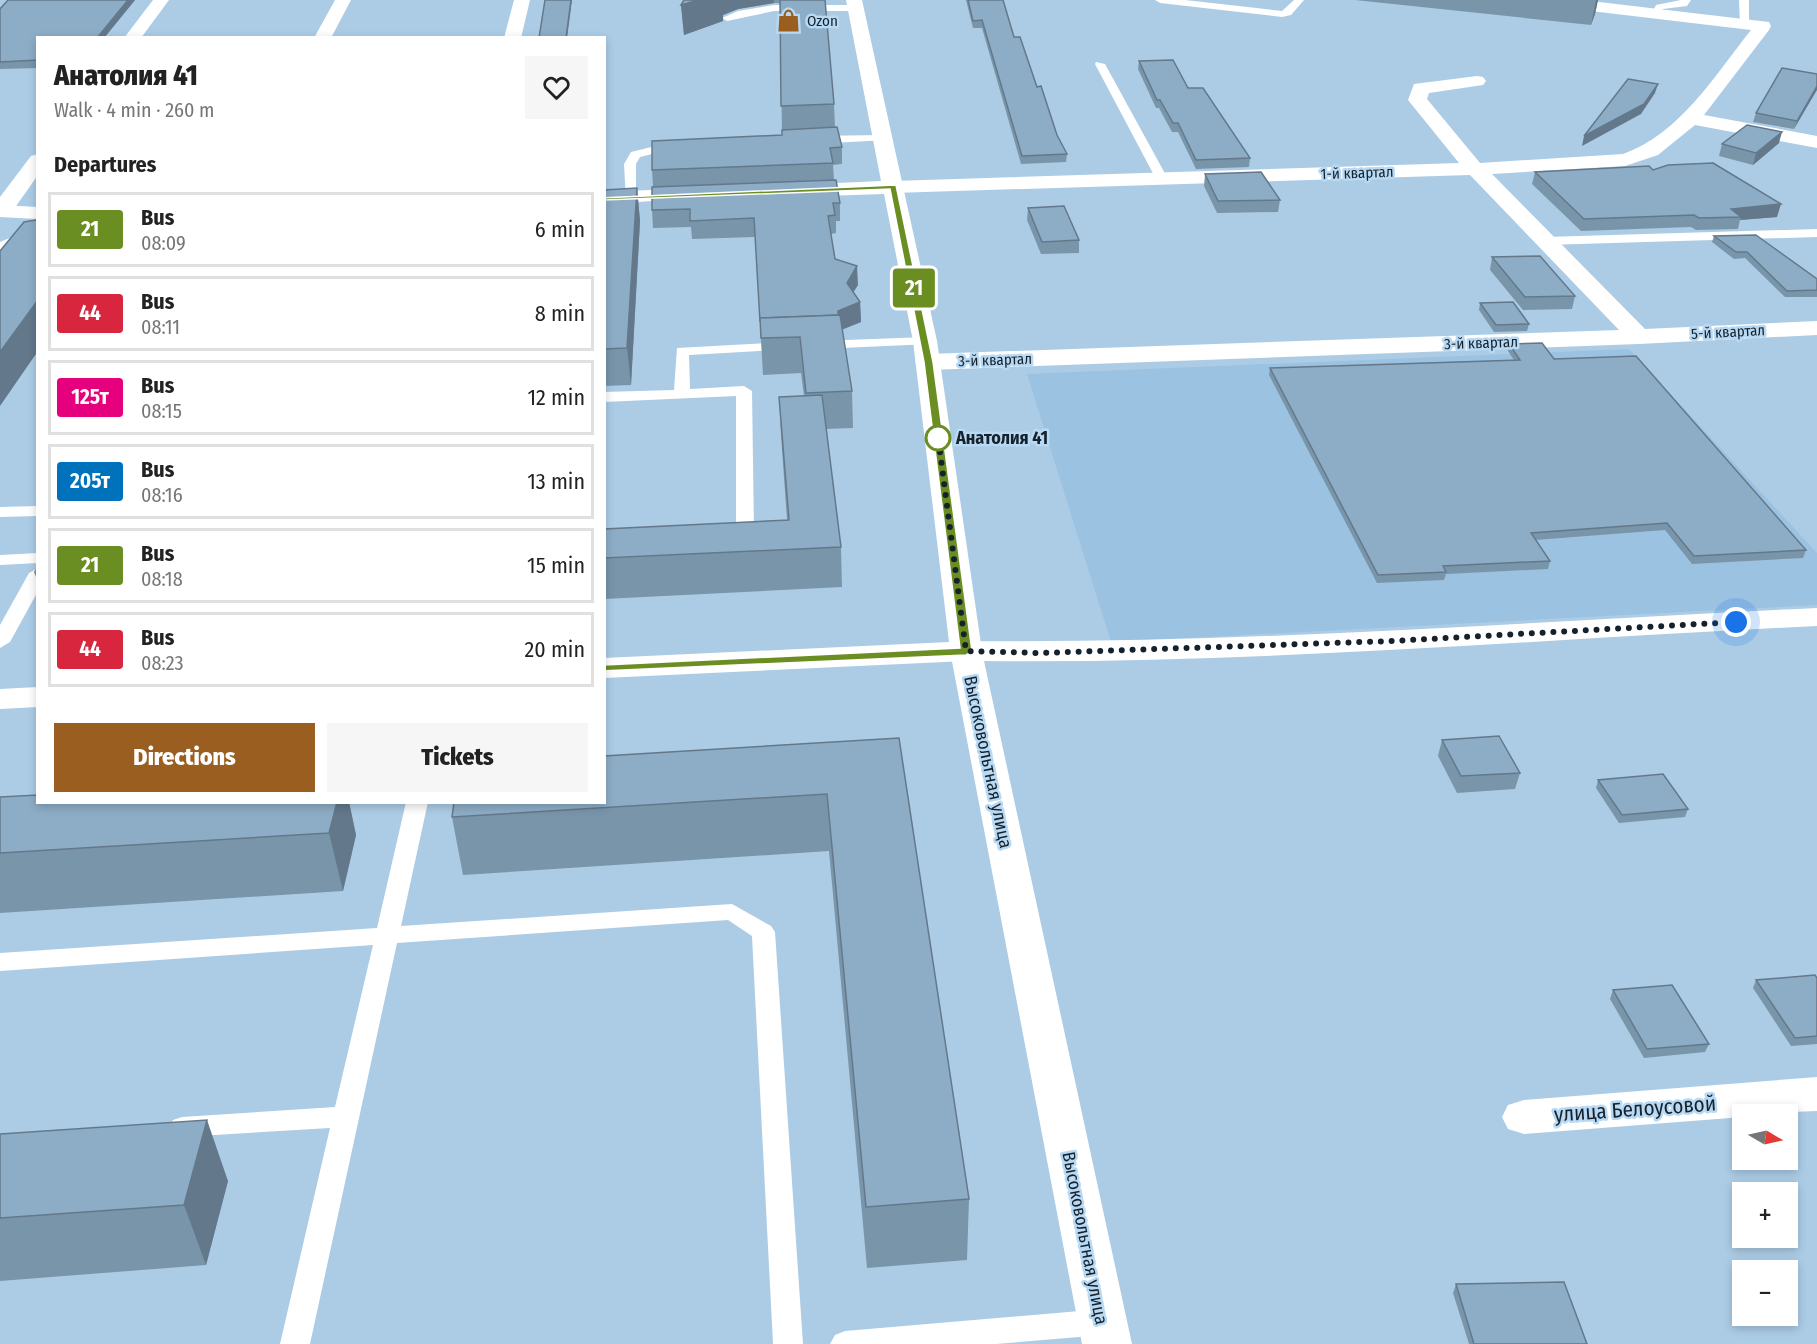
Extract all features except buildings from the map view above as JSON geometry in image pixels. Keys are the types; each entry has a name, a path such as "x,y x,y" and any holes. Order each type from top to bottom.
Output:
{"street":[{"path":"134,36 161,0"},
{"path":"323,36 343,0"},
{"path":"513,36 522,0"},
{"path":"1540,0 1754,25"},
{"name":"Высоковольтная улица","path":"855,4 927,351 966,651 1105,1333"},
{"name":"1-й квартал","path":"774,192 1475,169 1625,160 1651,151 1691,118 1754,25"},
{"path":"1477,81 1421,87 1416,100 1475,169 1638,337"},
{"path":"1691,118 1817,142"},
{"path":"0,211 36,163"},
{"path":"606,198 714,194"},
{"path":"0,211 36,213"},
{"name":"5-й квартал","path":"1638,337 1817,328"},
{"name":"3-й квартал","path":"927,351 1638,337"},
{"path":"606,668 966,651 1040,653 1392,641 1817,617"},
{"path":"0,699 36,697"},
{"name":"улица Белоусовой","path":"1524,1117 1817,1094"}],"lane":[{"path":"1160,0 1282,14 1288,13 1299,0"},
{"path":"1657,13 1659,8 1678,6 1684,4 1686,0"},
{"path":"1744,0 1754,25"},
{"path":"727,18 742,12 855,4"},
{"path":"1100,64 1162,179"},
{"path":"801,140 883,138"},
{"path":"630,197 630,164 635,155 662,147 695,144"},
{"path":"0,247 36,231"},
{"path":"1545,242 1817,233"},
{"path":"682,394 682,351 927,351"},
{"path":"606,397 744,392 745,532 710,534"},
{"path":"0,512 36,511"},
{"path":"0,560 36,558"},
{"path":"0,642 36,577"},
{"path":"296,1344 417,804"},
{"path":"0,962 732,912 763,932 788,1344"},
{"path":"155,1128 346,1117"},
{"path":"845,1344 1105,1333"}],"shaded area":[{"path":"1629,349 1817,553 1817,605 1111,642 1027,374"}],"bus line":[{"name":"21","path":"606,198 893,187 925,341 966,651 606,668"}],"place":[{"name":"Ozon","path":"789,21"},
{"name":"Анатолия 41","path":"938,438"}],"route":[{"path":"938,438 937,429 966,651 1040,653 1392,641 1736,622"}]}
